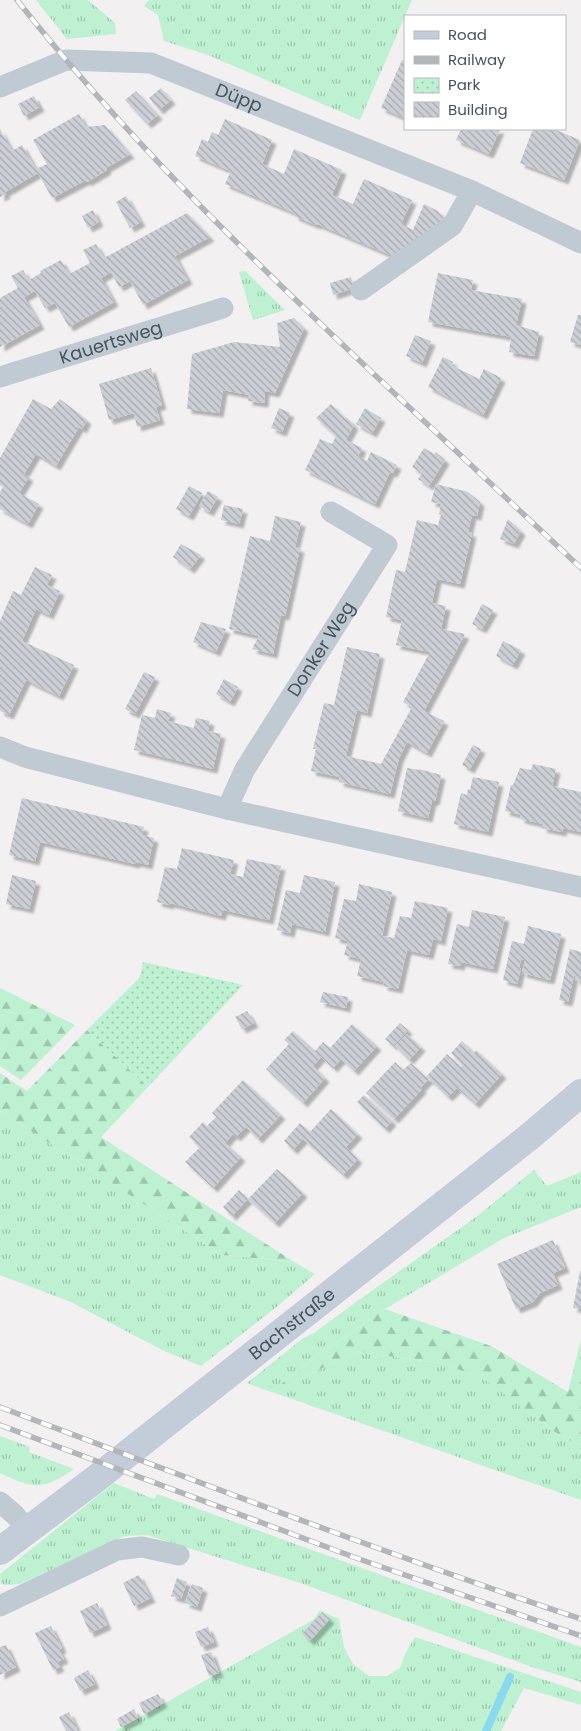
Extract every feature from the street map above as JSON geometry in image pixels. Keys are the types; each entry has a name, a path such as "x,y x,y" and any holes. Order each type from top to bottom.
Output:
{"street":[{"name":"Düpp","path":"0,87 66,60 151,63 472,191 581,243"},
{"path":"361,290 452,226 472,191"},
{"name":"Kauertsweg","path":"0,376 222,308"},
{"name":"Donker Weg","path":"227,809 245,769 386,545 331,512"},
{"path":"0,747 25,757 227,809 581,887"},
{"name":"Bachstraße","path":"0,1551 28,1531 464,1188 581,1093"},
{"path":"0,1502 15,1515 28,1531"},
{"path":"0,1606 117,1550 142,1547 179,1555"}],"green space":[{"path":"36,0 88,0 115,23 116,34 67,39"},
{"path":"149,0 412,0 360,120 208,55 164,41 158,15 144,6"},
{"path":"245,271 285,310 253,320 239,272"},
{"path":"143,962 243,985 148,1087 87,1030 140,977"},
{"path":"0,988 75,1025 21,1080 0,1066"},
{"path":"87,1030 148,1087 101,1137 294,1262 222,1255 0,1111 0,1073 27,1091"},
{"path":"0,1111 222,1255 294,1262 315,1274 279,1305 201,1366 164,1351 71,1302 0,1275"},
{"path":"534,1170 547,1186 581,1172 581,1207 504,1238 385,1309 321,1353 271,1392 247,1383 302,1339 314,1333 476,1217"},
{"path":"385,1309 491,1346 568,1392 581,1339 581,1445 562,1437 487,1381 445,1364 359,1352 345,1356 275,1393 271,1392 321,1353"},
{"path":"359,1352 445,1364 488,1381 562,1437 581,1445 581,1500 275,1393 345,1356"},
{"path":"0,1436 30,1447 29,1452 74,1469 54,1481 38,1485 30,1485 0,1473"},
{"path":"114,1483 154,1499 157,1494 581,1647 581,1682 532,1667 300,1583 147,1535 125,1536 20,1584 1,1584 0,1574"},
{"path":"320,1610 339,1619 344,1647 353,1664 369,1676 387,1676 400,1668 406,1652 415,1637 581,1692 581,1705 524,1688 501,1731 115,1731 313,1620"}],"building":[{"path":"402,60 404,61 404,118 381,108"},
{"path":"161,88 171,100 159,110 149,98"},
{"path":"136,91 158,115 147,124 125,100"},
{"path":"34,96 40,107 24,116 18,104"},
{"path":"79,114 86,127 105,125 130,154 87,182 86,180 52,198 38,173 5,192 6,194 0,197 0,129 12,151 22,145 36,169 47,164 33,140"},
{"path":"225,119 272,140 262,164 284,174 294,149 342,170 332,195 353,204 364,179 412,200 401,224 413,230 424,204 438,211 446,222 393,256 294,216 295,213 225,184 231,171 195,156 202,139 208,142 212,132 218,135"},
{"path":"461,130 500,130 489,154 456,140"},
{"path":"533,130 556,130 580,140 564,180 520,163"},
{"path":"126,196 141,222 130,228 116,202"},
{"path":"93,210 99,222 88,228 82,216"},
{"path":"187,213 210,237 175,256 188,280 143,305 130,281 119,287 111,272 101,278 114,302 69,327 55,303 45,308 35,291 24,297 40,325 0,347 0,298 18,288 11,276 23,270 29,280 41,273 40,271 61,260 69,274 90,263 83,250 96,244 104,258"},
{"path":"438,273 473,280 471,290 522,299 516,325 539,332 534,356 509,352 511,337 428,322"},
{"path":"351,277 354,288 333,295 330,283"},
{"path":"578,315 581,315 581,345 570,342"},
{"path":"294,318 304,328 275,393 265,391 264,403 248,401 249,395 223,390 219,413 187,409 192,354 234,342 280,347 277,323"},
{"path":"415,335 431,341 422,363 406,356"},
{"path":"443,357 453,362 451,365 479,379 484,369 501,378 483,415 428,387"},
{"path":"151,368 162,405 156,407 160,420 137,427 134,413 109,420 99,384"},
{"path":"33,399 51,409 60,399 87,420 82,429 79,427 56,466 36,454 24,474 29,477 19,493 39,504 28,524 0,509 0,492 3,487 0,485 0,458"},
{"path":"331,404 354,425 346,440 362,448 358,456 367,461 371,452 397,465 393,473 390,472 375,504 305,470 320,439 332,444 336,436 316,418"},
{"path":"279,408 290,413 282,432 271,428"},
{"path":"365,408 381,418 372,433 356,424"},
{"path":"424,448 434,454 436,452 445,460 429,486 418,479 422,473 412,467"},
{"path":"436,484 468,492 480,502 477,516 472,515 468,532 472,533 460,584 437,579 432,603 446,606 441,629 465,634 424,711 444,721 427,753 407,742 399,758 390,794 339,782 340,777 311,771 316,749 313,749 324,703 334,705 347,647 380,654 367,713 357,710 346,756 381,764 412,707 403,702 430,652 396,645 402,620 386,617 396,570 405,572 417,520 438,525 441,515 439,514 441,504 431,502"},
{"path":"189,486 202,493 189,516 176,509"},
{"path":"208,491 218,497 209,512 199,506"},
{"path":"224,505 243,509 239,524 221,520"},
{"path":"275,516 301,522 295,547 300,548 285,616 281,615 273,654 252,649 259,636 229,629 250,536 270,541"},
{"path":"508,519 521,531 514,544 500,539"},
{"path":"181,544 201,555 190,569 173,557"},
{"path":"35,567 52,575 47,585 60,591 49,615 36,609 22,641 74,665 59,696 26,680 9,715 0,711 0,621 13,591 21,595"},
{"path":"482,604 493,610 482,629 472,624"},
{"path":"201,622 226,629 216,652 193,642"},
{"path":"503,641 521,650 513,665 496,656"},
{"path":"144,672 155,677 135,714 125,709"},
{"path":"224,679 238,687 230,702 216,694"},
{"path":"157,709 171,713 168,721 194,728 196,718 210,721 208,731 221,734 213,769 134,750 142,715 155,718"},
{"path":"473,745 481,749 470,769 462,765"},
{"path":"533,764 556,769 552,786 581,792 581,832 563,828 562,832 542,828 543,824 520,819 521,815 505,811 511,785 513,785 520,768 531,770"},
{"path":"407,768 441,775 435,801 432,801 428,818 398,811"},
{"path":"473,777 499,782 488,832 454,824 461,793 467,795"},
{"path":"22,798 144,827 142,835 154,838 148,865 136,862 135,864 40,842 35,861 9,855"},
{"path":"182,848 234,860 230,874 243,877 247,859 281,866 269,920 223,910 221,916 170,903 169,905 157,902 165,867 177,869"},
{"path":"12,875 36,881 29,909 6,904"},
{"path":"304,875 335,882 325,932 292,924 290,933 277,930 286,890 300,893"},
{"path":"359,884 392,892 382,936 394,938 400,916 411,918 415,901 448,908 441,941 433,939 429,955 407,950 398,989 383,986 384,982 357,976 361,959 344,955 348,941 335,938 344,899 356,901"},
{"path":"472,910 505,917 493,969 461,962 460,966 448,964 457,924 469,927"},
{"path":"528,926 561,934 550,980 522,973 525,960 521,959 517,984 503,980 512,941 524,944"},
{"path":"570,949 581,952 581,981 575,980 576,976 574,975 568,1002 559,1000"},
{"path":"323,992 348,997 346,1008 320,1002"},
{"path":"247,1011 254,1023 242,1029 235,1017"},
{"path":"400,1023 408,1030 393,1046 385,1039"},
{"path":"352,1024 377,1046 354,1071 341,1059 333,1068 321,1057 313,1066 325,1078 303,1103 266,1069 289,1044 284,1040 293,1031 315,1051 323,1042 330,1048"},
{"path":"407,1034 421,1047 409,1060 395,1046"},
{"path":"462,1041 474,1053 476,1050 502,1074 475,1104 457,1088 448,1097 429,1079 394,1119 366,1093 395,1062 403,1070 411,1063 426,1077 447,1054 461,1067 463,1065 451,1053"},
{"path":"243,1080 281,1115 258,1139 246,1127 236,1137 233,1134 225,1143 241,1157 213,1188 185,1162 200,1147 189,1137 203,1122 207,1126 216,1117 212,1113"},
{"path":"364,1095 392,1121 385,1129 357,1102"},
{"path":"331,1109 358,1134 346,1147 358,1159 343,1175 303,1139 293,1150 284,1141 300,1123 310,1132"},
{"path":"277,1169 303,1193 275,1223 248,1199"},
{"path":"239,1190 248,1199 232,1216 223,1207"},
{"path":"553,1240 565,1268 553,1273 558,1285 540,1293 533,1302 516,1309 497,1264"},
{"path":"581,1271 581,1309 573,1308"},
{"path":"139,1575 151,1598 134,1606 123,1583"},
{"path":"177,1578 187,1582 181,1599 171,1596"},
{"path":"192,1584 203,1588 197,1607 185,1603"},
{"path":"97,1603 107,1625 90,1633 80,1611"},
{"path":"322,1612 330,1619 310,1641 302,1634"},
{"path":"51,1626 62,1648 59,1650 64,1659 57,1662 60,1667 53,1670 35,1633"},
{"path":"208,1627 214,1642 201,1647 195,1632"},
{"path":"6,1645 16,1667 0,1675 0,1647"},
{"path":"211,1652 219,1673 209,1676 201,1655"},
{"path":"88,1670 95,1684 80,1691 74,1678"},
{"path":"158,1694 163,1703 144,1714 139,1703"},
{"path":"134,1709 138,1718 121,1727 117,1719"},
{"path":"69,1712 78,1731 66,1731 59,1717"}],"waterway":[{"path":"486,1731 510,1677"}],"railway":[{"path":"17,0 101,100 190,196 330,333 581,568"},
{"path":"0,1407 362,1543 581,1619"},
{"path":"0,1425 359,1559 581,1636"}]}
